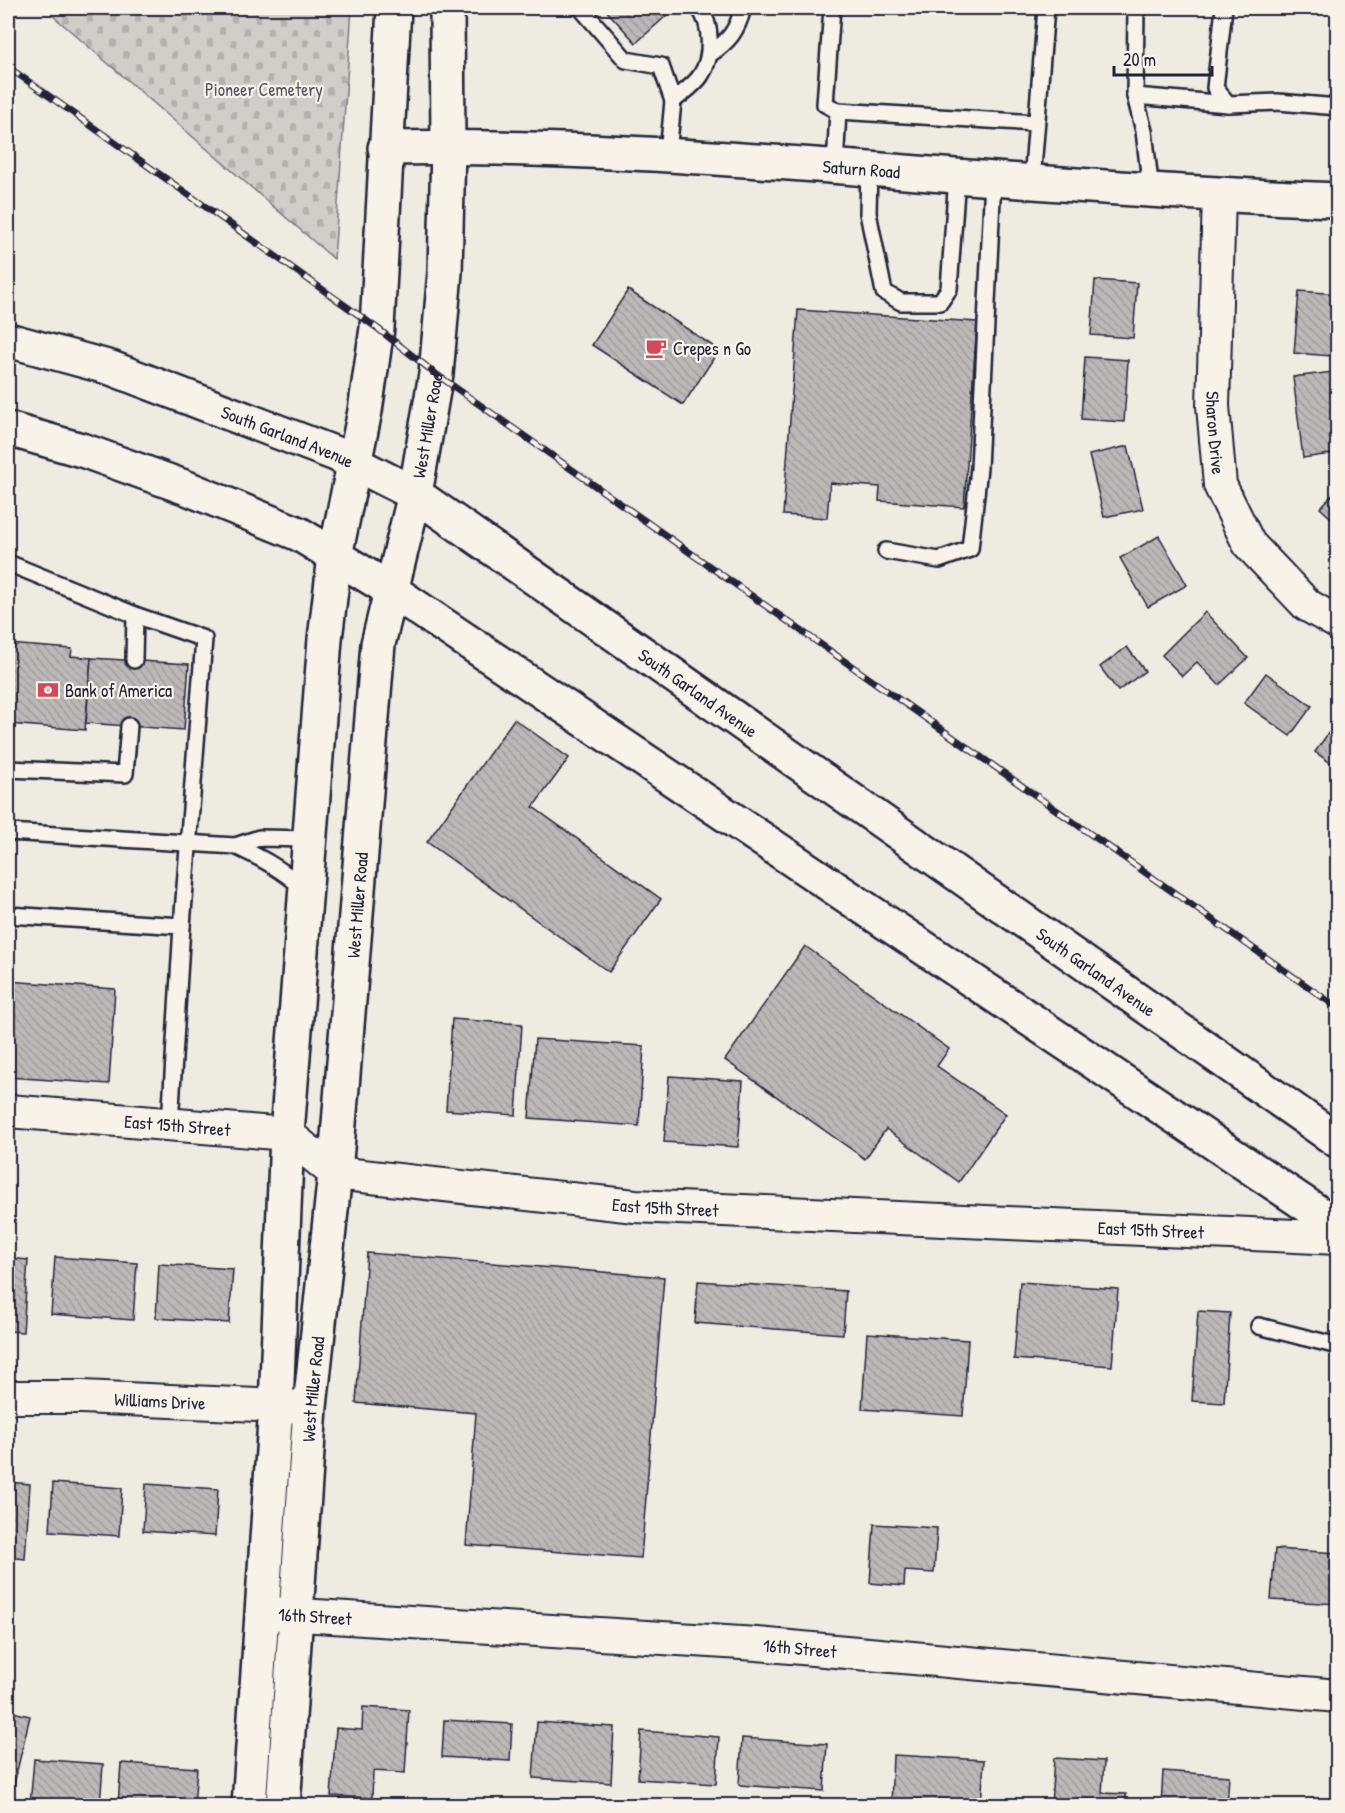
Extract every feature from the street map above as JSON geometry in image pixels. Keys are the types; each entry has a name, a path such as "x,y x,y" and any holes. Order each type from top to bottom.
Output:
{"main road":[{"name":"West Miller Road","path":"249,1806 276,1406 287,1134 325,639 335,556 365,411 377,328 394,8"},
{"name":"West Miller Road","path":"283,1806 310,1407 335,1173 378,644 415,494 436,374 444,272 448,147 447,8"},
{"name":"Saturn Road","path":"385,148 448,147 668,154 1219,196 1338,200"},
{"name":"South Garland Avenue","path":"8,340 111,368 355,463 415,494 1338,1141"},
{"path":"8,429 85,451 187,488 299,534 391,590 1338,1226"}],"street":[{"name":"Sharon Drive","path":"1219,196 1213,406 1220,485 1249,544 1307,605 1338,622"},
{"name":"East 15th Street","path":"8,1111 287,1134"},
{"path":"287,1134 335,1173"},
{"name":"East 15th Street","path":"335,1173 635,1206 1338,1238"},
{"name":"Williams Drive","path":"8,1397 82,1397 310,1407"},
{"name":"16th Street","path":"262,1613 757,1644 1338,1696"}],"lane":[{"path":"581,8 626,60 661,66 673,101 668,154"},
{"path":"673,101 701,75 710,54 706,16 699,8"},
{"path":"710,54 728,42 740,20 743,8"},
{"path":"832,8 825,104 838,111 1036,123"},
{"path":"1032,181 1046,8"},
{"path":"1136,8 1135,96 1143,131 1151,190"},
{"path":"1224,8 1215,87 1228,104"},
{"path":"1135,96 1228,104 1278,102 1338,107"},
{"path":"835,167 838,111"},
{"path":"869,170 868,213 884,292 901,302 940,302 949,288 957,176"},
{"path":"886,551 939,560 970,549 979,468 993,179"},
{"path":"8,563 135,615 204,639 182,926 170,1124"},
{"path":"134,660 135,615"},
{"path":"8,769 125,774 129,726"},
{"path":"8,832 235,846 265,860 289,875 306,891"},
{"path":"235,846 259,838 309,839"},
{"path":"8,915 182,926"},
{"path":"1259,1326 1338,1346"}],"green space":[{"name":"Pioneer Cemetery","path":"53,8 352,8 334,259 52,15"}],"building":[{"path":"604,8 675,8 636,43"},
{"path":"1095,280 1137,283 1133,338 1091,335"},
{"name":"Crepes n Go","path":"628,290 719,350 683,405 592,345"},
{"path":"1299,291 1338,294 1338,334 1334,334 1332,356 1294,353"},
{"path":"798,310 977,322 964,507 879,501 880,487 830,483 827,518 783,515"},
{"path":"1085,357 1128,360 1124,422 1081,419"},
{"path":"1333,372 1338,410 1338,453 1303,458 1293,377"},
{"path":"1128,446 1143,509 1104,517 1089,455"},
{"path":"1338,489 1338,524 1320,508"},
{"path":"1159,536 1187,585 1148,607 1120,558"},
{"path":"1205,612 1248,658 1219,685 1197,662 1182,676 1162,655"},
{"name":"Bank of America","path":"8,644 72,649 71,656 91,658 85,730 8,724"},
{"path":"1127,647 1145,671 1118,691 1100,667"},
{"path":"91,658 189,664 184,730 86,723"},
{"path":"1266,673 1312,706 1290,736 1244,703"},
{"path":"514,719 569,758 533,807 661,899 609,972 427,842"},
{"path":"1336,722 1338,723 1338,768 1315,752"},
{"path":"805,946 949,1049 937,1066 1006,1114 959,1182 886,1129 865,1159 725,1060"},
{"path":"8,981 115,989 109,1084 8,1077"},
{"path":"452,1019 522,1024 516,1115 446,1110"},
{"path":"535,1039 644,1046 639,1126 529,1118"},
{"path":"669,1076 743,1081 738,1147 664,1142"},
{"path":"367,1253 664,1277 641,1558 466,1545 476,1413 356,1403"},
{"path":"55,1257 137,1263 133,1320 51,1314"},
{"path":"8,1258 28,1260 23,1332 8,1331"},
{"path":"159,1264 233,1269 229,1323 156,1318"},
{"path":"698,1281 846,1291 843,1334 695,1323"},
{"path":"1020,1282 1118,1289 1112,1366 1014,1359"},
{"path":"1198,1311 1230,1313 1224,1403 1192,1401"},
{"path":"867,1333 968,1340 963,1416 862,1409"},
{"path":"8,1482 30,1484 25,1559 8,1557"},
{"path":"53,1483 122,1488 119,1536 50,1531"},
{"path":"146,1484 218,1489 215,1536 143,1531"},
{"path":"874,1524 937,1528 934,1573 905,1571 904,1586 870,1583"},
{"path":"1275,1549 1338,1553 1338,1604 1271,1600"},
{"path":"363,1707 409,1710 405,1773 373,1771 372,1798 331,1796 336,1728 362,1730"},
{"path":"8,1711 30,1716 13,1788 8,1787"},
{"path":"444,1720 512,1724 510,1761 442,1757"},
{"path":"537,1722 614,1727 611,1783 533,1778"},
{"path":"641,1731 719,1737 716,1784 638,1779"},
{"path":"742,1738 827,1744 824,1791 739,1785"},
{"path":"893,1755 984,1760 981,1806 891,1806"},
{"path":"1054,1758 1104,1761 1102,1793 1126,1794 1126,1806 1051,1806"},
{"path":"34,1759 103,1764 100,1806 30,1806"},
{"path":"121,1763 197,1768 194,1806 118,1806"},
{"path":"1163,1771 1229,1776 1227,1806 1161,1806"}],"railway":[{"path":"8,67 377,328 436,374 1338,1008"}],"place":[{"name":"Crepes n Go","path":"656,348"},
{"name":"Bank of America","path":"48,690"}]}
